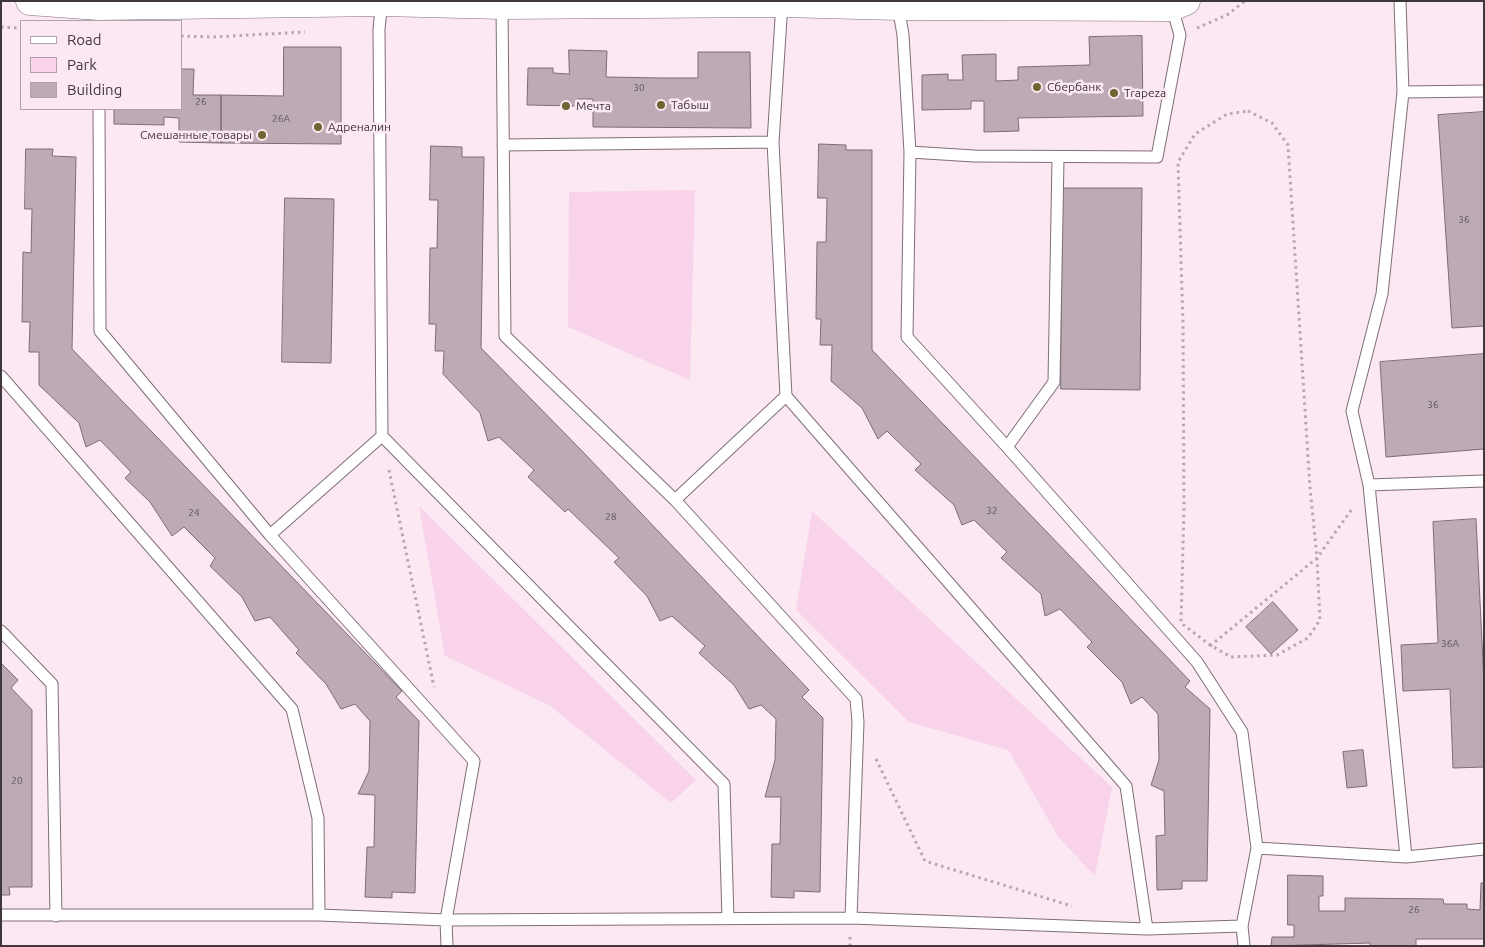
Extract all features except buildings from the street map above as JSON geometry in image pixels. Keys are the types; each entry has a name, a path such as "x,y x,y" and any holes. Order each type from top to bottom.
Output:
{"street":[{"path":"30,1 99,14 382,2 502,5 782,2 898,6 1179,4"}],"lane":[{"path":"1400,1 1403,92 1382,294 1352,411 1369,485 1406,857"},
{"path":"382,2 379,29 382,436 724,784 728,919"},
{"path":"782,2 773,142 786,396 1126,786 1147,929"},
{"path":"910,152 1058,158 1157,157 1180,35 1179,4"},
{"path":"502,5 505,336 675,500 856,699 858,722 851,918"},
{"path":"898,6 903,34 910,152 907,337 1197,662 1242,732 1257,848 1242,926 1244,946"},
{"path":"1403,92 1484,91"},
{"path":"99,110 100,331 270,535 474,761 446,920 447,946"},
{"path":"503,145 773,142"},
{"path":"1007,447 1054,382 1058,158"},
{"path":"1,376 292,709 318,818 319,915"},
{"path":"675,500 786,396"},
{"path":"270,535 382,436"},
{"path":"1369,485 1484,481"},
{"path":"1,631 52,684 56,916"},
{"path":"1257,848 1406,857 1484,849"},
{"path":"1,915 319,915 446,920 851,918 1147,929 1242,926"}],"path":[{"path":"1,28 20,28"},
{"path":"1248,111 1272,123 1288,145 1320,620 1308,638 1278,655 1231,657 1210,646 1181,623 1184,508 1183,354 1178,162 1195,134 1227,114 1248,111"},
{"path":"382,436 441,724"},
{"path":"1197,662 1210,646 1317,558 1369,485"},
{"path":"858,722 925,861 1073,906"}],"green space":[{"path":"695,190 690,380 568,327 569,192"},
{"path":"419,506 696,780 671,803 549,705 445,656"},
{"path":"812,511 1112,787 1095,876 1059,838 1008,750 909,722 796,610"}],"place":[{"name":"Сбербанк","path":"1037,87"},
{"name":"Trapeza","path":"1114,93"},
{"name":"Табыш","path":"661,105"},
{"name":"Мечта","path":"566,106"},
{"name":"Адреналин","path":"318,127"},
{"name":"Смешанные товары","path":"262,135"}]}
